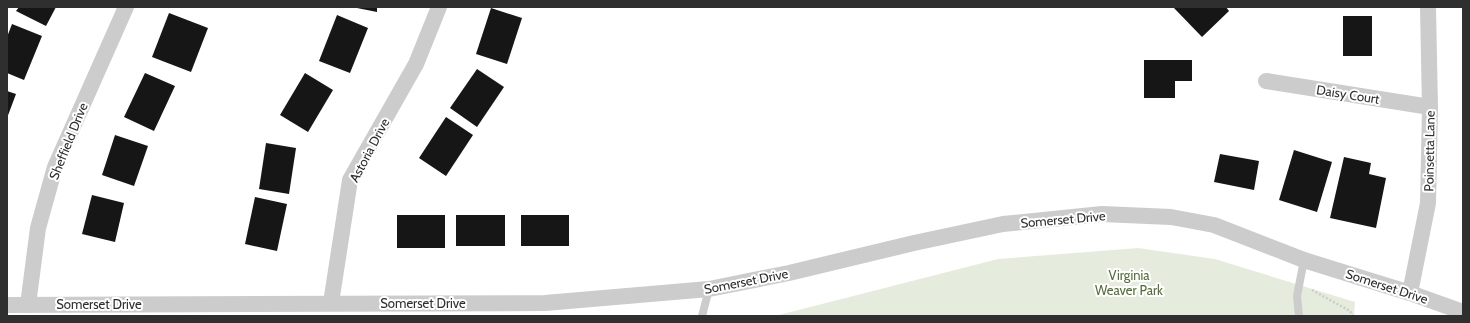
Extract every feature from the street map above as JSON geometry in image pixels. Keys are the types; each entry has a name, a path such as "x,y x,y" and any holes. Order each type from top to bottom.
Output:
{"street":[{"name":"Sheffield Drive","path":"28,305 38,228 55,167 126,7"},
{"name":"Astoria Drive","path":"331,303 350,180 416,64 439,7"},
{"name":"Poinsetta Lane","path":"1410,293 1428,203 1430,107 1428,7"},
{"name":"Daisy Court","path":"1266,81 1430,107"},
{"name":"Somerset Drive","path":"7,305 545,303 709,289 789,273 914,243 1003,224 1102,214 1170,217 1214,225 1304,260 1410,293 1463,312"}],"lane":[{"path":"1299,316 1297,296 1304,260"},
{"path":"702,316 709,289"}],"path":[{"path":"1300,283 1350,311 1353,316"}],"green space":[{"name":"Virginia Weaver Park","path":"1138,248 1215,259 1355,302 1354,316 775,316 998,259"}],"building":[{"path":"19,7 56,7 46,26 16,11"},
{"path":"352,7 377,7 377,12"},
{"path":"1173,7 1226,7 1229,11 1202,37"},
{"path":"491,8 522,18 507,64 476,54"},
{"path":"169,13 208,28 191,72 152,57"},
{"path":"337,15 368,28 350,73 319,61"},
{"path":"1343,16 1372,16 1372,56 1343,56"},
{"path":"12,24 42,36 24,80 7,73 7,37"},
{"path":"1144,60 1192,60 1192,81 1175,81 1175,98 1144,98"},
{"path":"477,69 504,87 477,127 450,108"},
{"path":"145,73 175,86 154,131 124,117"},
{"path":"305,73 333,90 308,132 280,115"},
{"path":"7,91 16,94 7,118"},
{"path":"446,117 473,135 446,176 419,158"},
{"path":"115,135 148,146 134,186 102,175"},
{"path":"266,143 296,148 289,194 259,189"},
{"path":"1294,150 1332,162 1317,212 1279,200"},
{"path":"1220,154 1259,161 1254,190 1214,182"},
{"path":"1344,157 1371,163 1369,174 1386,178 1376,228 1330,218"},
{"path":"92,195 124,203 115,242 82,234"},
{"path":"255,197 287,204 277,251 245,244"},
{"path":"397,215 445,215 445,248 397,248"},
{"path":"456,215 505,215 505,246 456,246"},
{"path":"521,215 569,215 569,246 521,246"}]}
